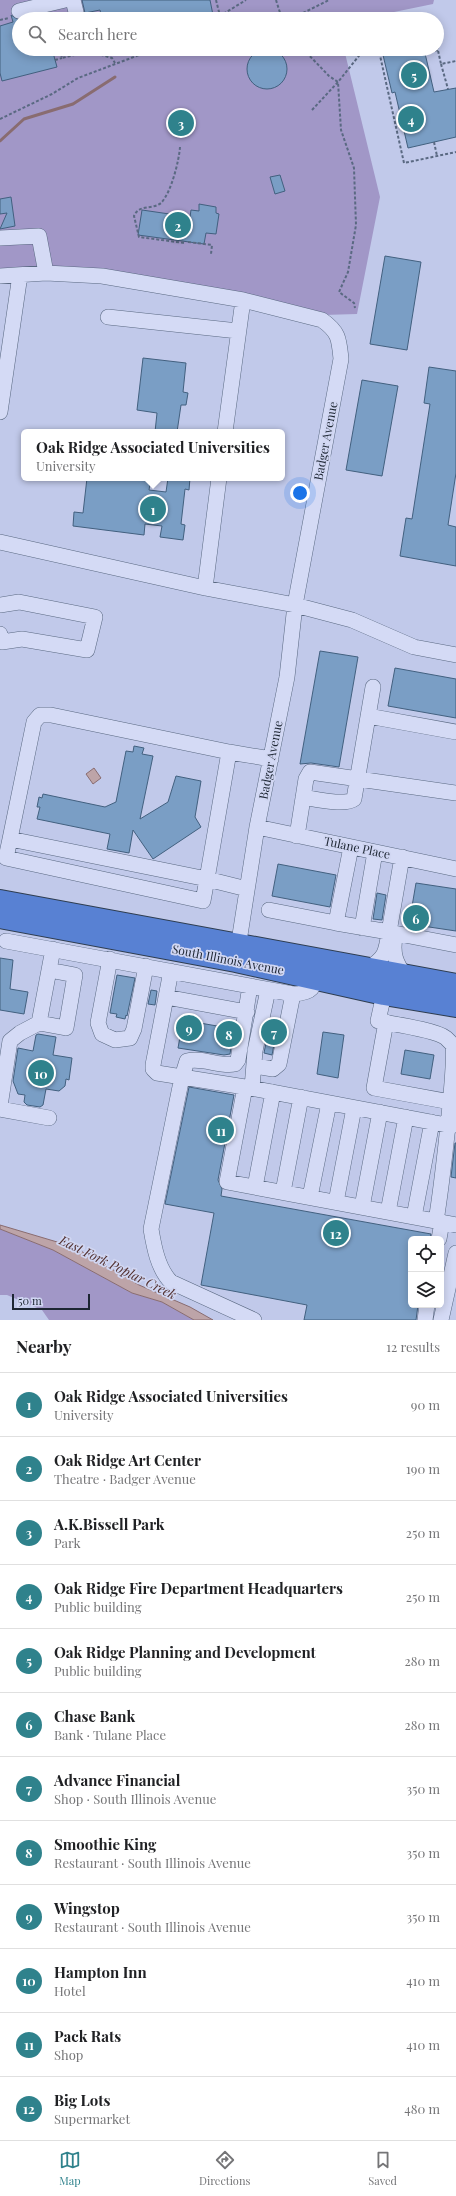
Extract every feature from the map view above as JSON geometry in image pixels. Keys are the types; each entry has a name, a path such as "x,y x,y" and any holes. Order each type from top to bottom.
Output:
{"highway":[{"name":"South Illinois Avenue","path":"5,911 319,969 384,994 456,1006"},
{"name":"South Illinois Avenue","path":"319,969 367,969 456,986"},
{"path":"414,998 456,1012"}],"street":[{"path":"21,12 65,0"},
{"path":"0,238 39,236 46,273"},
{"name":"Badger Avenue","path":"0,276 46,273 102,276 243,300 322,320 334,328 339,340 341,359 295,605 287,677 247,889 238,953"},
{"path":"0,412 7,318 20,275"},
{"path":"225,429 243,300"},
{"path":"108,317 238,331"},
{"path":"205,588 219,481"},
{"path":"0,542 205,588 295,605 352,620 414,647 456,655"},
{"path":"0,605 19,602 95,617 87,650 22,639 1,643"},
{"path":"303,797 350,802 354,799 373,687"},
{"path":"229,752 203,901 6,858 34,722 40,715 51,715 229,752 271,759"},
{"path":"368,716 456,732"},
{"path":"297,836 306,779 310,772 456,793"},
{"name":"Tulane Place","path":"258,828 456,869"},
{"path":"10,839 207,879 247,889"},
{"path":"336,923 350,847"},
{"path":"362,928 375,852"},
{"path":"367,969 381,960 387,950 392,933 402,857"},
{"path":"269,910 456,945"},
{"path":"5,911 3,940 268,990 293,994 306,994 312,989 319,969"},
{"path":"392,933 393,951 396,963 405,976"},
{"path":"39,1023 53,949"},
{"path":"110,959 98,1023 102,1034 114,1040 130,1038 134,1029 146,966"},
{"path":"0,1106 10,1041 20,1033 39,1023 66,1028 76,975 49,970"},
{"path":"171,971 153,1070 157,1073 273,1092 452,1126"},
{"path":"250,986 238,1060 235,1064 228,1065 194,1060 187,1062 182,1077 151,1229 154,1246 164,1275 172,1282 254,1320"},
{"path":"268,990 255,1051 255,1066 248,1088 227,1182 444,1223"},
{"path":"255,1066 273,1069 278,1064 293,994"},
{"path":"384,994 378,1020 434,1033 445,1037 453,1045 456,1059 455,1103 444,1223 440,1236"},
{"path":"166,997 246,1012"},
{"path":"386,1022 374,1088 455,1103"},
{"path":"255,1187 273,1092"},
{"path":"283,1192 301,1098"},
{"path":"310,1197 329,1103"},
{"path":"336,1202 354,1108"},
{"path":"0,1109 49,1118"},
{"path":"362,1208 380,1112"},
{"path":"388,1212 406,1117"},
{"path":"414,1217 432,1122"},
{"path":"441,1320 456,1253"},
{"path":"425,1320 427,1308"}],"path":[{"path":"216,0 219,12"},
{"path":"228,12 246,0"},
{"path":"276,0 280,12"},
{"path":"305,12 329,0"},
{"path":"0,20 12,15"},
{"path":"55,60 70,56"},
{"path":"106,56 112,58 114,63"},
{"path":"0,119 52,94 78,78 134,56"},
{"path":"310,56 329,76 338,82"},
{"path":"312,110 338,82 359,56"},
{"path":"380,56 404,163 456,152"},
{"path":"439,56 448,89"},
{"path":"441,64 456,61"},
{"path":"338,82 341,130 354,168 356,225 348,272 339,292 354,303 355,308"},
{"path":"434,142 437,156"},
{"path":"180,147 178,165 162,202 155,206 140,208 134,216 139,237 184,242"},
{"path":"188,242 212,245 211,254"}],"shaded area":[{"path":"0,0 434,0 433,4 394,12 12,12 12,56 346,56 380,197 357,314 323,315 224,293 0,272"},
{"path":"94,768 101,778 93,784 86,774"},
{"name":"East Fork Poplar Creek","path":"0,1225 74,1247 139,1285 190,1307 213,1320 194,1320 162,1302 132,1293 53,1250 0,1229"},
{"path":"0,1229 53,1250 132,1293 162,1302 194,1320 49,1320 42,1310 7,1295 0,1295"}],"building":[{"path":"82,0 210,0 212,12 100,12 100,10 85,12"},
{"path":"12,22 12,56 54,56 57,67 2,81 0,73 0,26"},
{"path":"252,56 282,56 287,65 286,77 275,88 259,88 248,77 247,65"},
{"path":"383,56 426,56 434,92 456,88 456,137 408,148 395,92 392,93"},
{"path":"280,175 285,191 275,194 270,177"},
{"path":"11,197 15,226 0,229 7,213 0,214 0,199"},
{"path":"199,204 216,207 216,213 219,214 216,234 206,233 204,244 138,235 142,210 190,217 191,210 199,211"},
{"path":"385,256 421,262 407,350 370,344"},
{"path":"143,358 186,363 183,392 188,393 186,405 181,405 177,429 155,429 157,413 137,410"},
{"path":"429,367 456,371 456,473 448,525 456,527 456,566 400,556 406,518 412,519 430,404 424,403"},
{"path":"362,380 398,386 382,476 346,470"},
{"path":"87,481 150,481 149,490 166,492 168,481 190,481 189,490 185,489 181,524 185,525 183,540 160,537 162,526 145,524 144,535 73,526 74,512 83,513"},
{"path":"320,651 358,657 339,767 311,763 300,764"},
{"path":"395,668 456,679 456,718 388,706"},
{"path":"134,746 144,748 142,754 153,756 140,819 168,802 176,776 201,781 195,817 201,827 153,859 133,830 129,853 107,849 110,834 37,819 40,807 37,807 39,797 42,798 43,794 105,807 116,802 126,751 133,752"},
{"path":"278,864 336,875 330,907 272,896"},
{"path":"416,883 456,889 456,931 409,924"},
{"path":"377,893 386,895 382,920 373,919"},
{"path":"0,958 13,960 10,989 28,992 24,1014 0,1010"},
{"path":"117,975 135,978 127,1016 126,1015 125,1019 116,1017 117,1014 110,1013"},
{"path":"151,990 157,991 155,1005 148,1004"},
{"path":"183,1020 234,1029 230,1054 224,1055 178,1048"},
{"path":"270,1022 278,1023 272,1055 264,1053"},
{"path":"323,1032 344,1035 338,1078 317,1074"},
{"path":"36,1035 56,1037 53,1055 72,1058 69,1080 66,1079 65,1086 59,1091 46,1089 43,1105 40,1107 27,1105 24,1102 25,1095 18,1094 13,1081 18,1048 33,1051"},
{"path":"405,1050 434,1055 430,1079 401,1074"},
{"path":"189,1087 234,1095 218,1180 222,1189 221,1196 431,1234 431,1236 408,1236 408,1308 418,1308 416,1320 304,1320 307,1305 201,1285 214,1213 165,1204"},
{"path":"456,1143 456,1178 451,1177"}],"waterway":[{"path":"0,141 24,119 73,104 115,77"}],"place":[{"name":"Oak Ridge Planning and Development","path":"414,75"},
{"name":"Oak Ridge Fire Department Headquarters","path":"411,119"},
{"name":"A.K.Bissell Park","path":"181,123"},
{"name":"Oak Ridge Art Center","path":"178,225"},
{"name":"Oak Ridge Associated Universities","path":"153,509"},
{"name":"Chase Bank","path":"416,918"},
{"name":"Wingstop","path":"189,1028"},
{"name":"Advance Financial","path":"274,1032"},
{"name":"Smoothie King","path":"229,1034"},
{"name":"Hampton Inn","path":"41,1073"},
{"name":"Pack Rats","path":"221,1130"},
{"name":"Big Lots","path":"336,1233"}]}
